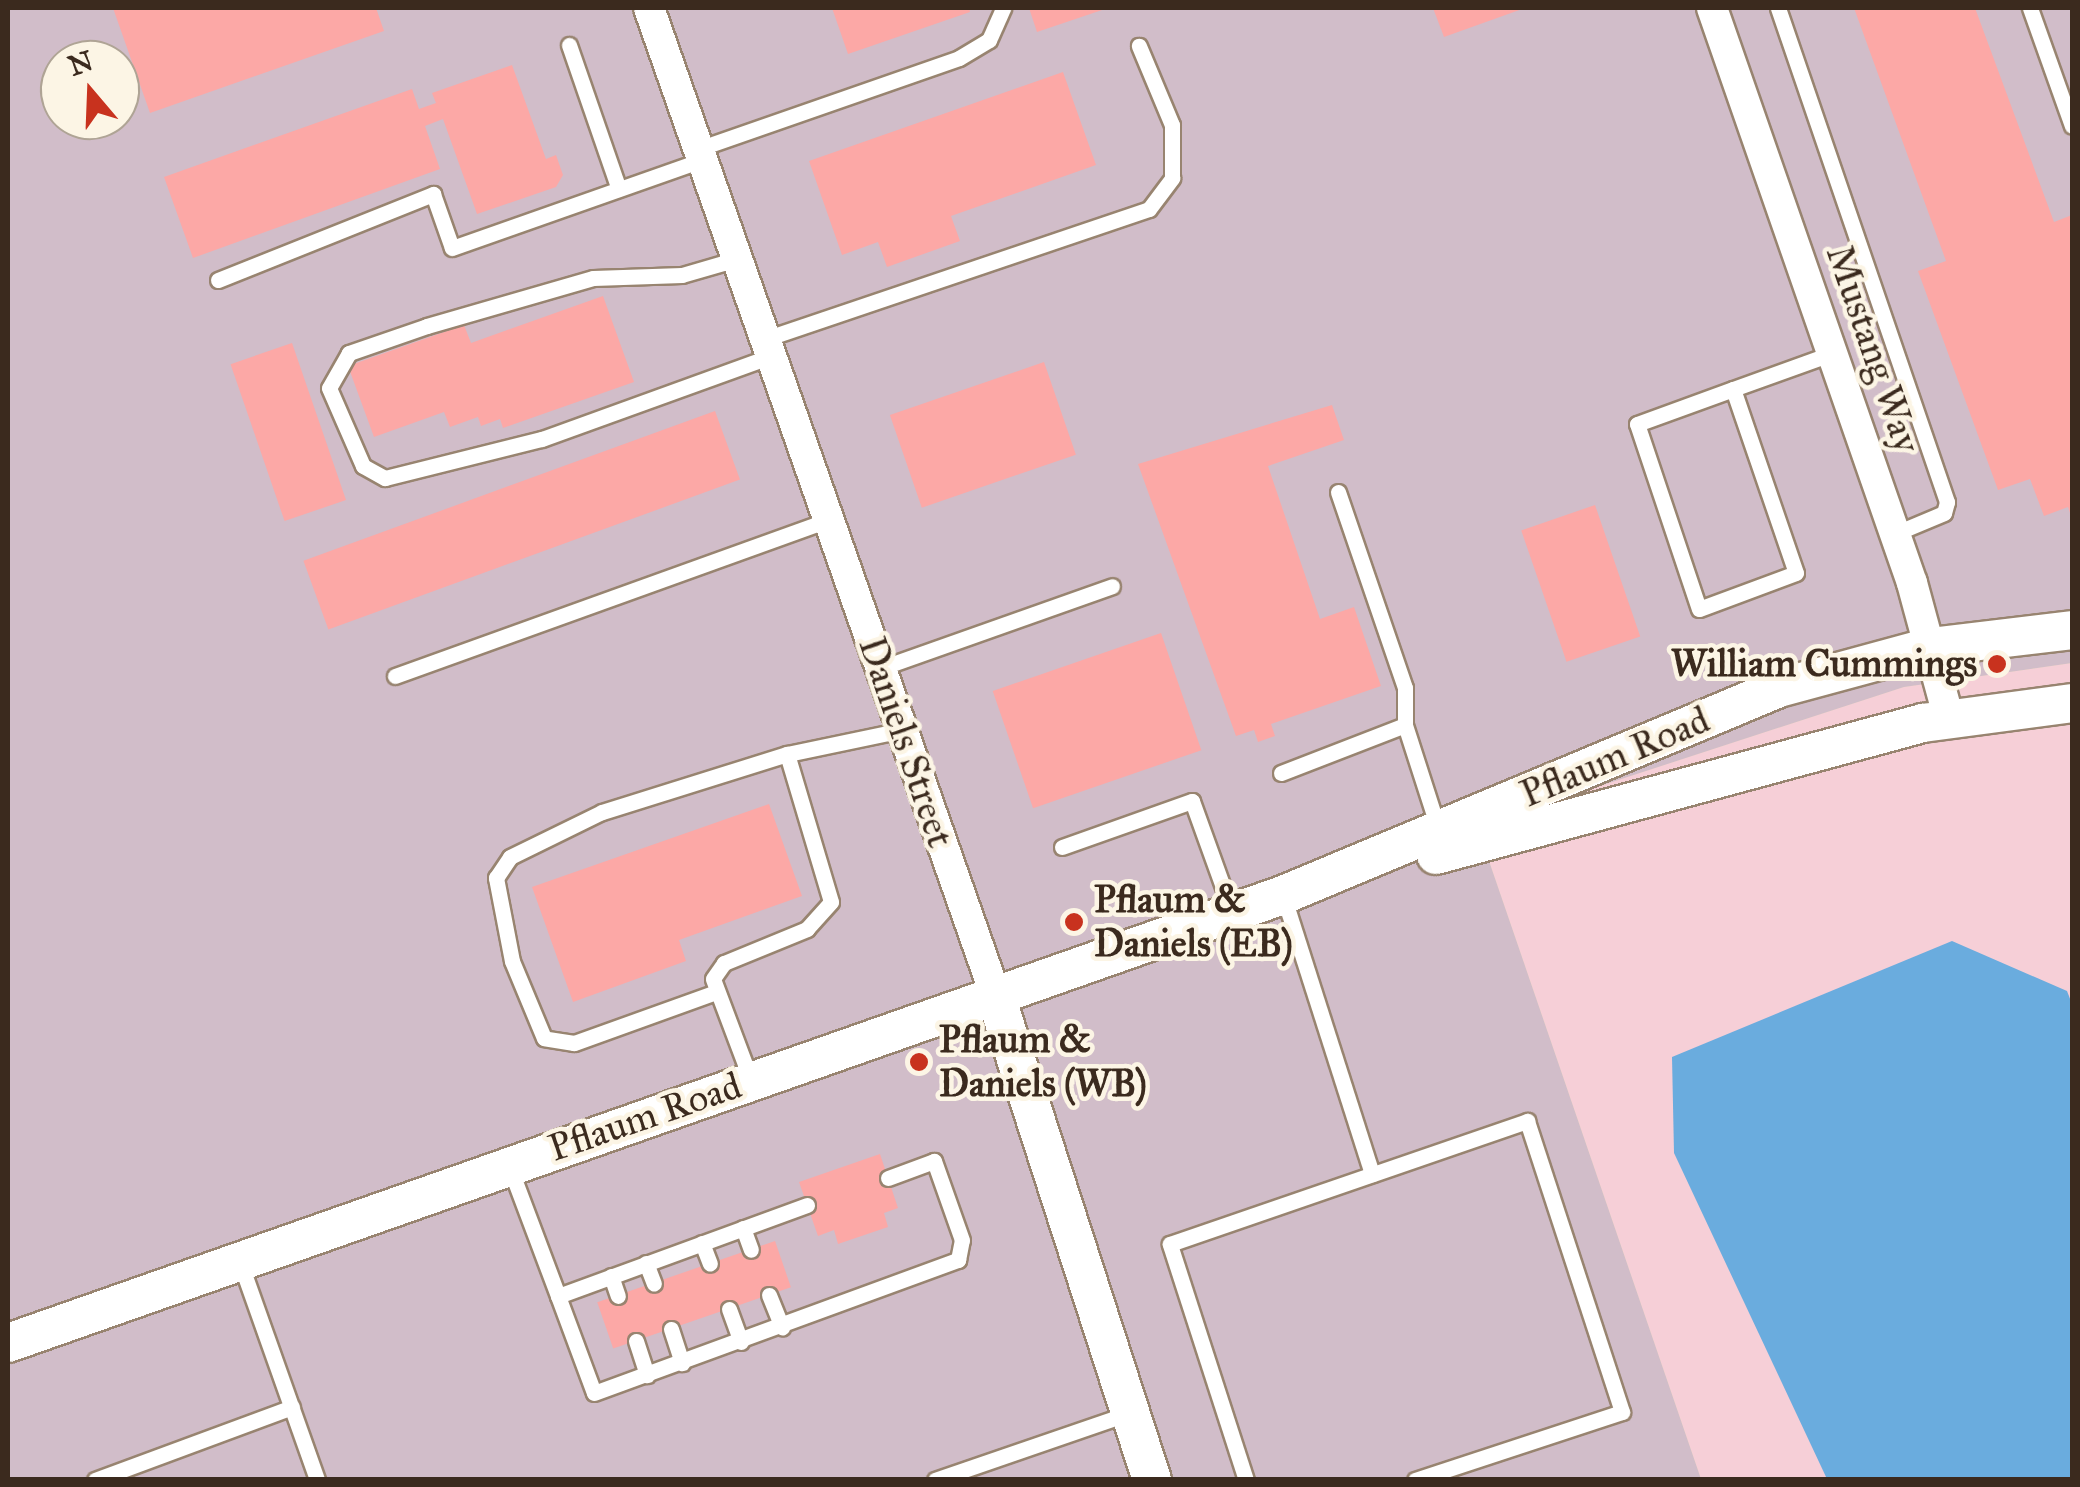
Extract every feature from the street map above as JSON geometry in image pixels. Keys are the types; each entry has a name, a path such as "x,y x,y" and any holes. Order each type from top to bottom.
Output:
{"street":[{"name":"Daniels Street","path":"649,8 995,994 1126,1414 1152,1480"},
{"name":"Mustang Way","path":"1719,10 1894,534 1949,719"},
{"name":"Pflaum Road","path":"8,1343 1284,894 1779,688 1930,646 2072,630"},
{"name":"Pflaum Road","path":"1284,894 1949,719 2072,703"}],"lane":[{"path":"218,280 433,194 452,248 619,189 700,154 959,58 989,40 1003,8"},
{"path":"1778,8 1947,502 1944,513 1894,534"},
{"path":"2030,8 2072,126"},
{"path":"569,44 619,189"},
{"path":"737,259 682,275 594,278 427,326 349,353 329,388 363,466 385,478 542,439 768,348 1148,210 1172,178 1172,125 1139,46"},
{"path":"1732,389 1796,573 1699,610 1637,424 1732,389 1832,353"},
{"path":"1338,492 1405,688 1405,725 1439,832"},
{"path":"396,676 828,520"},
{"path":"880,668 1112,586"},
{"path":"1281,772 1405,725"},
{"path":"716,992 574,1043 544,1038 512,960 496,878 510,857 602,812 787,754 902,730"},
{"path":"751,1080 716,992 724,963 806,928 830,902 787,754"},
{"path":"1062,847 1192,801 1232,912"},
{"path":"1284,894 1372,1174"},
{"path":"1246,1480 1170,1244 1527,1120 1622,1412 1415,1480"},
{"path":"509,1164 594,1393 782,1328 958,1260 962,1240 934,1161 888,1178"},
{"path":"558,1296 807,1205"},
{"path":"742,1228 751,1250"},
{"path":"702,1243 710,1264"},
{"path":"240,1260 317,1480"},
{"path":"646,1264 654,1284"},
{"path":"611,1276 618,1296"},
{"path":"769,1295 782,1328"},
{"path":"729,1308 741,1342"},
{"path":"671,1328 682,1362"},
{"path":"636,1341 646,1375"},
{"path":"95,1480 292,1406"},
{"path":"935,1480 962,1474 1126,1414"}],"shaded area":[{"path":"8,8 2072,8 2072,663 1904,687 1477,826 1701,1479 8,1480"},
{"path":"2072,663 2072,1479 1701,1479 1477,826 1904,687"}],"water":[{"path":"1952,941 2067,991 2072,1004 2072,1479 1827,1479 1674,1153 1672,1057"}],"building":[{"path":"113,8 376,8 384,31 150,113 140,85 140,40 124,40"},
{"path":"832,8 969,8 970,12 848,54"},
{"path":"1029,8 1108,8 1037,32"},
{"path":"1433,8 1525,8 1444,37"},
{"path":"1854,8 1975,8 2054,222 2072,215 2072,519 2068,507 2044,516 2030,479 1998,490 1918,271 1946,261"},
{"path":"512,65 546,159 556,155 563,175 556,187 477,214 443,119 425,126 440,169 193,258 164,177 412,89 419,109 436,103 432,93"},
{"path":"1063,72 1096,165 951,216 960,241 887,267 878,242 842,255 809,161"},
{"path":"603,296 634,382 503,428 500,419 481,426 478,417 450,427 444,412 374,437 348,366 464,325 471,343"},
{"path":"292,343 346,500 285,521 231,364"},
{"path":"1044,362 1076,455 922,508 890,415"},
{"path":"1332,405 1344,440 1268,466 1320,619 1354,607 1381,686 1271,724 1275,736 1258,742 1254,730 1236,736 1138,464"},
{"path":"715,411 740,480 328,629 303,561"},
{"path":"1595,505 1640,636 1567,662 1521,530"},
{"path":"1161,633 1201,750 1033,808 993,691"},
{"path":"769,804 802,896 679,940 686,961 573,1002 532,887"},
{"path":"880,1154 898,1208 884,1213 888,1227 838,1244 834,1230 818,1236 799,1182"},
{"path":"775,1241 791,1287 613,1349 597,1302"}],"place":[{"name":"William Cummings","path":"1997,664"},
{"name":"Pflaum & Daniels (EB)","path":"1074,922"},
{"name":"Pflaum & Daniels (WB)","path":"919,1062"}]}
